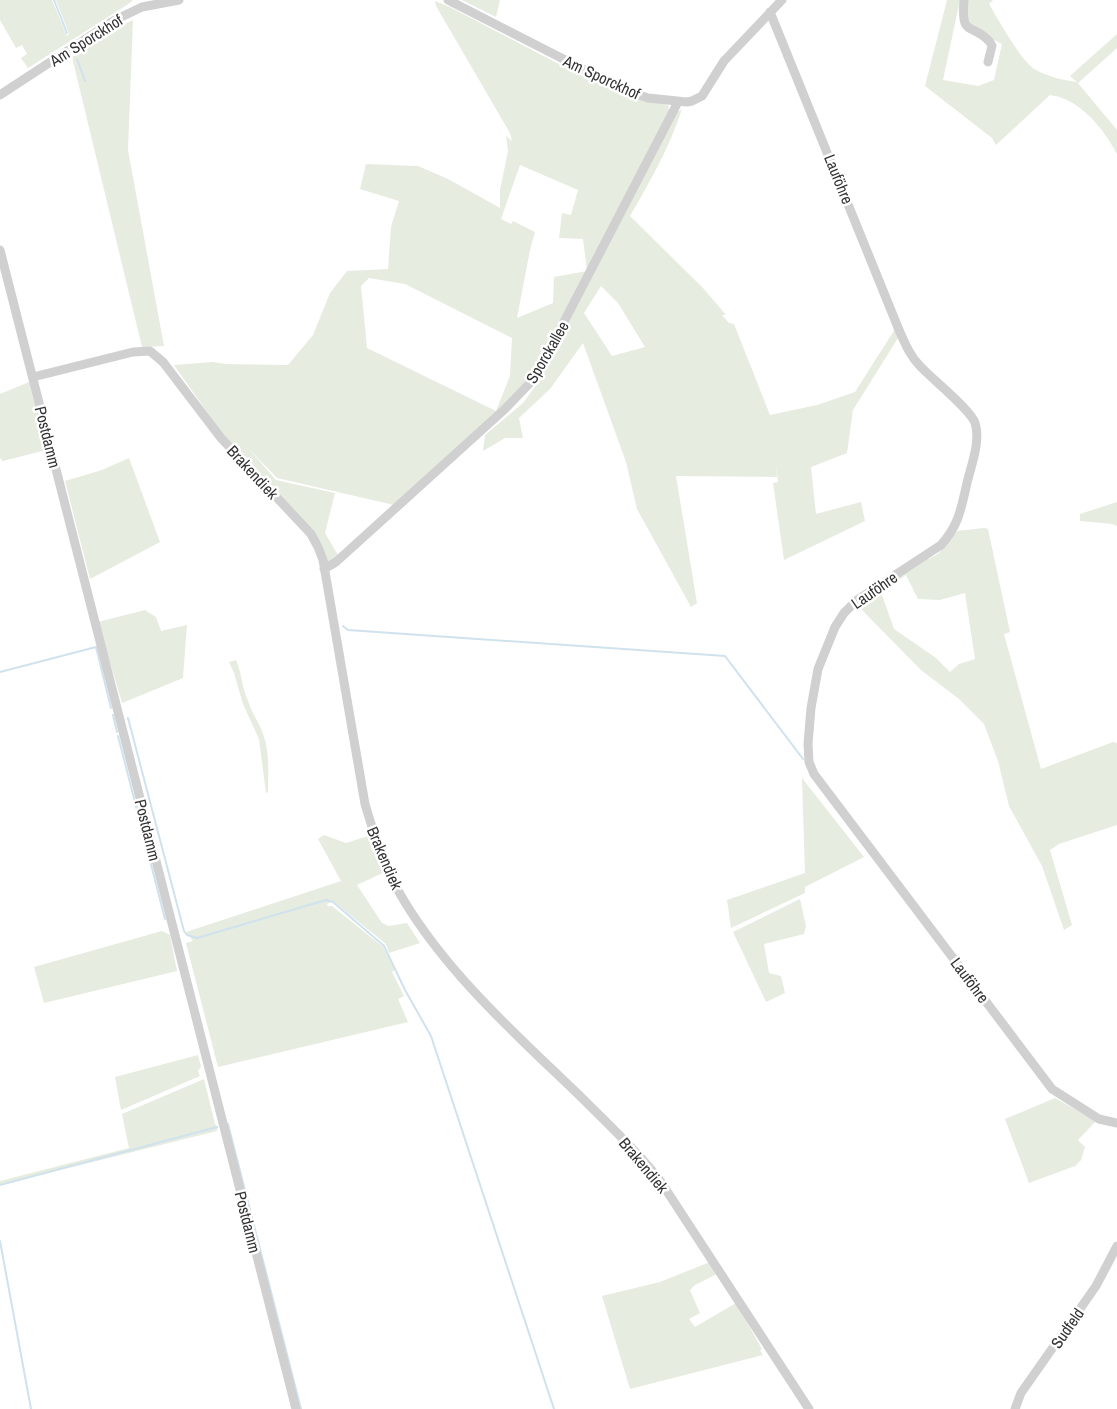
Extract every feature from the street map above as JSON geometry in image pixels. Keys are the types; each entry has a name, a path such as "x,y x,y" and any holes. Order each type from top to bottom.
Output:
{"street":[{"name":"Am Sporckhof","path":"0,95 141,4 179,0"},
{"name":"Am Sporckhof","path":"448,0 622,89 648,98 678,102 692,102 702,96 724,61 782,0"},
{"path":"964,0 963,18 967,28 990,42 992,46 988,62"},
{"name":"Lauföhre","path":"770,12 899,330 911,355 969,413 975,423 977,438 959,515 951,534 941,545 857,600 844,613 835,627 818,669 808,744 809,762 814,774 1052,1089 1099,1119 1117,1123"},
{"name":"Sporckallee","path":"324,569 344,556 505,409 530,383 557,335 678,102"},
{"name":"Postdamm","path":"0,250 296,1409"},
{"name":"Brakendiek","path":"33,377 133,352 150,351 157,356 221,438 311,534 318,546 324,569 365,804 375,840 402,898 434,944 494,1013 638,1153 653,1172 809,1409"},
{"name":"Sudfeld","path":"1015,1409 1021,1393 1096,1286 1117,1246"}],"shaded area":[{"path":"0,0 52,0 67,36 69,34 56,0 133,0 28,68 21,58 27,54 22,45 16,48 0,20"},
{"path":"462,0 500,0 496,17"},
{"path":"947,0 960,0 943,80 978,86 994,80 1002,44 971,28 965,18 966,0 993,0 989,4 1011,40 1030,66 1046,75 1061,79 1077,82 1070,76 1117,34 1117,48 1078,83 1117,130 1117,154 1112,144 1090,116 1081,108 1061,97 1050,95 996,145 992,138 925,86"},
{"path":"435,1 576,73 625,95 668,105 670,112 676,113 682,109 666,150 630,216 703,288 726,315 722,315 729,323 734,324 770,415 817,405 855,392 895,329 898,338 853,410 847,453 811,467 816,514 861,502 865,521 784,560 773,483 778,482 776,462 777,477 676,476 697,603 691,607 637,509 626,462 583,343 550,389 519,418 523,438 505,438 483,451 485,435 523,403 537,384 529,380 518,394 394,505 277,478 248,448 276,480 335,493 325,533 338,555 327,563 322,545 315,533 221,432 174,365 212,362 288,365 313,335 330,293 347,271 388,269 391,227 399,201 360,189 366,164 418,166 448,179 502,209 500,207 500,190 508,151 506,136 512,141 510,133 436,6","holes":["520,165 578,190 571,215 562,213 559,238 583,239 587,271 554,277 553,303 517,318 535,232 513,221 511,224 501,219","369,278 405,284 512,338 510,376 496,411 367,348 361,286","601,286 618,303 645,347 612,356 584,313"]},
{"path":"133,20 128,150 164,346 142,347 72,57 114,29"},
{"path":"29,382 46,450 3,461 0,458 0,394"},
{"path":"129,458 160,542 90,579 65,481 102,470"},
{"path":"1117,502 1117,526 1080,521 1080,514"},
{"path":"988,529 1010,632 1004,634 1041,769 1113,742 1117,743 1117,825 1059,844 1050,850 1072,925 1064,930 1042,866 1009,806 998,761 984,724 959,699 921,670 856,604 927,557 929,559 939,553 957,531","holes":["906,575 918,599 940,600 965,593 975,659 959,664 950,672 936,658 894,629 881,592"]},
{"path":"145,610 156,617 161,631 187,625 183,678 122,703 98,622"},
{"path":"236,660 246,696 261,728 266,744 268,792 266,793 259,739 243,704 229,662"},
{"path":"802,778 864,857 805,887 805,893 731,928 727,900 805,873"},
{"path":"370,834 387,871 357,885 382,923 389,926 407,923 420,943 389,953 386,944 333,901 327,904 383,947 395,970 392,972 404,996 398,999 408,1022 218,1067 186,943 193,941 186,932 341,881 318,839 324,835 346,843"},
{"path":"800,899 806,926 804,934 764,944 769,973 781,976 785,993 766,1002 733,932"},
{"path":"162,931 170,935 177,971 44,1003 34,967"},
{"path":"198,1055 201,1067 198,1071 200,1076 121,1110 115,1077"},
{"path":"204,1079 215,1124 218,1127 217,1131 0,1185 0,1181 129,1148 122,1114"},
{"path":"1055,1098 1096,1121 1078,1140 1085,1147 1081,1160 1075,1166 1029,1183 1005,1119"},
{"path":"710,1262 717,1274 695,1285 690,1290 700,1313 689,1319 695,1327 736,1303 762,1349 760,1350 763,1355 630,1389 602,1296 660,1282"}],"waterway":[{"path":"54,0 67,33"},
{"path":"77,59 85,81"},
{"path":"343,626 348,630 725,656 803,759"},
{"path":"0,672 96,647 111,708"},
{"path":"113,715 117,732"},
{"path":"128,718 184,931 187,935 197,938 326,900 333,902 384,946 405,990 431,1036 554,1409"},
{"path":"118,736 165,919"},
{"path":"228,1124 301,1409"},
{"path":"0,1185 217,1127"},
{"path":"0,1241 31,1409"}]}
